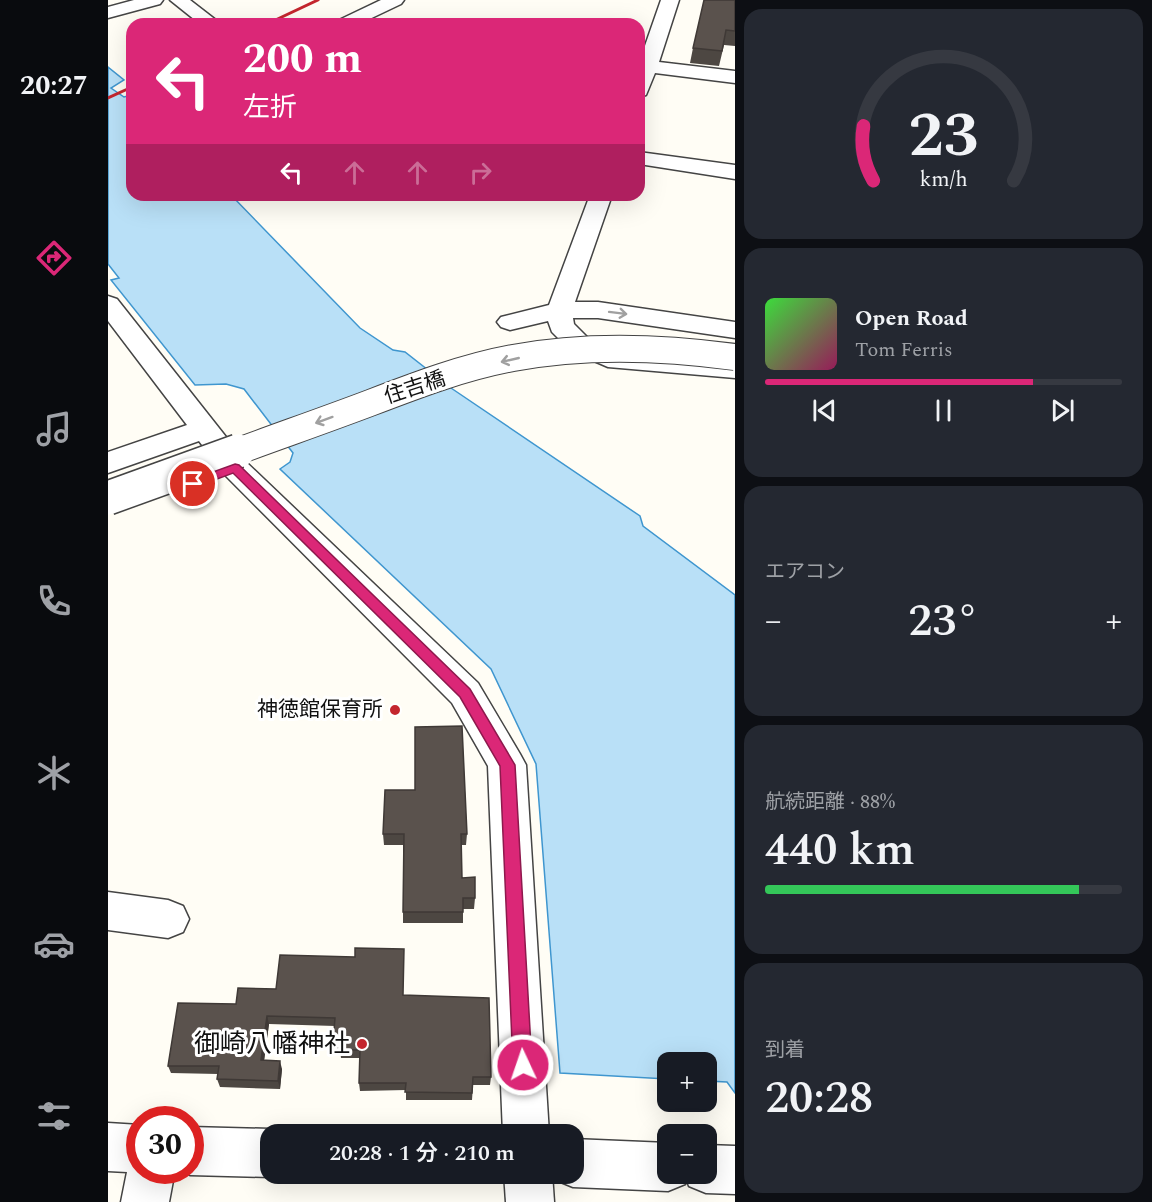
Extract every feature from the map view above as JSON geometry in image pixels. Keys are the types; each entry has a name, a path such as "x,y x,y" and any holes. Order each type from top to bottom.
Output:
{"street":[{"path":"108,13 154,0"},
{"path":"179,0 204,18"},
{"path":"358,18 395,0"},
{"path":"645,74 670,0"},
{"path":"648,66 735,77"},
{"path":"645,159 735,171"},
{"path":"599,201 560,310 561,326 580,345 617,362 666,363 735,370"},
{"path":"109,306 235,468 465,693 507,765 525,1124"},
{"path":"510,322 560,310 598,310 735,330"},
{"name":"住吉橋","path":"108,477 391,375 468,350 529,336 586,333 663,334 735,342"},
{"name":"住吉橋","path":"108,498 403,391 479,367 523,357 599,349 661,349 735,357"},
{"path":"108,463 205,429"},
{"path":"108,515 235,468"},
{"path":"108,911 168,919"},
{"path":"108,1148 126,1149"},
{"path":"204,1151 260,1153"},
{"path":"584,1163 657,1167"},
{"path":"145,1202 148,1184"},
{"path":"529,1184 530,1202"}],"water":[{"path":"108,67 124,80 111,88 126,96 126,201 237,201 360,328 393,350 405,352 451,388 640,516 643,526 735,595 735,1093 727,1082 717,1082 717,1052 657,1052 657,1078 560,1073 536,764 491,669 280,469 290,462 293,453 244,389 226,384 195,385 111,280 119,278 108,264"}],"building":[{"path":"704,0 735,0 735,31 726,30 722,51 693,48"},
{"path":"462,726 467,834 461,834 462,878 475,877 475,898 463,898 463,912 403,912 404,834 383,834 385,790 415,790 415,727"},
{"path":"355,948 404,949 403,995 489,998 491,1077 473,1077 472,1093 405,1092 406,1083 359,1083 360,1050 340,1050 341,1042 333,1043 335,1018 267,1016 261,1060 280,1061 278,1081 217,1079 219,1066 168,1066 178,1003 236,1004 238,988 276,989 280,955 355,957"}],"railway":[{"path":"280,18 318,0"},
{"path":"108,98 126,90"}],"place":[{"name":"神徳館保育所","path":"395,710"},
{"name":"御崎八幡神社","path":"362,1044"}],"route":[{"path":"193,484 235,468 465,693 507,765 523,1065"}]}
